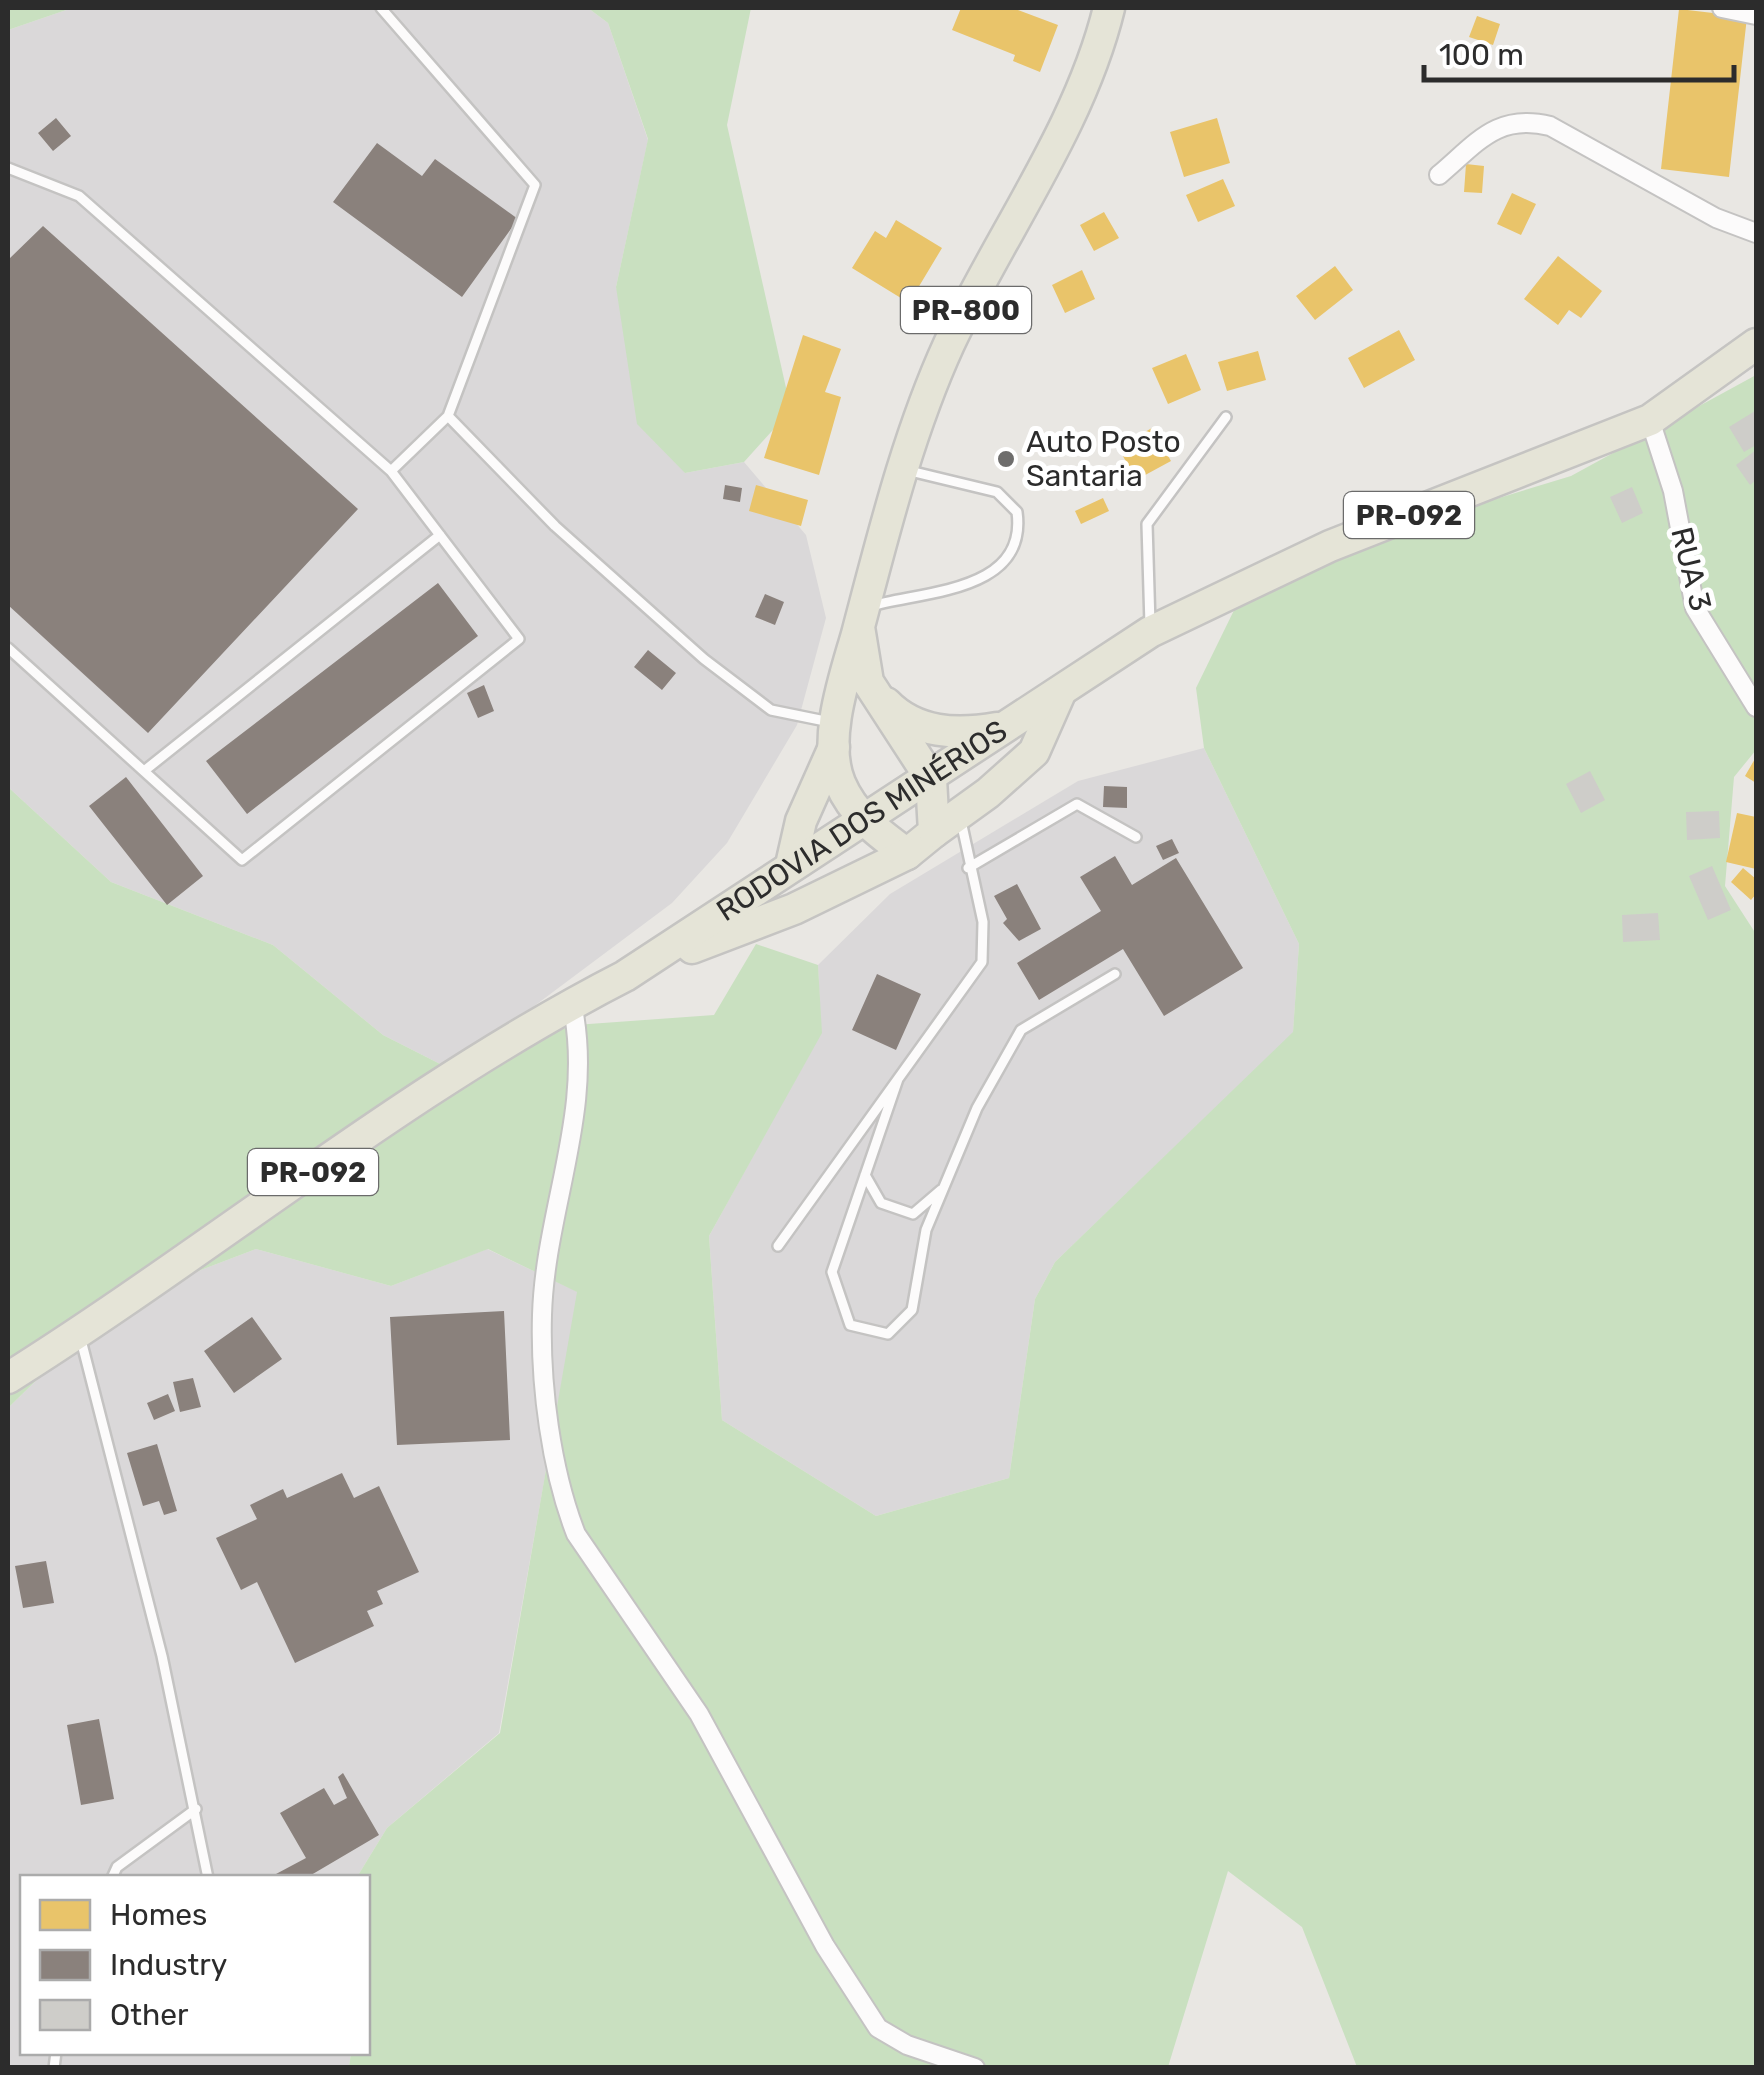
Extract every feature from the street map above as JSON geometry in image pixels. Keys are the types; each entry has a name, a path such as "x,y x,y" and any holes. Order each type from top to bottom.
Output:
{"main road":[{"name":"PR-800","path":"861,818 839,781 837,734 861,617 904,469 948,347 1070,112 1101,42 1109,8"},
{"name":"RODOVIA DOS MINÉRIOS","path":"8,1378 355,1144 572,1004 625,976 1150,632 1330,546 1650,420 1756,344"},
{"name":"PR-800","path":"861,617 868,682 928,776"},
{"path":"868,682 902,718 918,725 966,734 1010,726"},
{"path":"625,976 794,910 908,854 1034,752 1061,691"},
{"path":"791,866 801,822 837,734"},
{"path":"928,776 935,794 934,832"},
{"path":"861,818 908,854"}],"street":[{"path":"1722,8 1756,15"},
{"path":"1438,175 1492,131 1524,120 1550,126 1716,218 1756,233"},
{"name":"RUA 3","path":"1650,420 1672,491 1696,608 1756,708"},
{"path":"572,1004 581,1062 542,1314 563,1501 576,1534 698,1714 825,1946 878,2028 907,2045 974,2068"}],"lane":[{"path":"380,8 535,185 448,416 391,471"},
{"path":"8,168 80,196 391,471 520,640 242,860 8,648"},
{"path":"448,416 555,526 704,660 771,710 837,734"},
{"path":"1150,632 1147,524 1226,418"},
{"path":"861,617 970,584 998,568 1016,541 1017,512 997,492 904,469"},
{"path":"144,771 440,536"},
{"path":"968,868 1077,804 1136,837"},
{"path":"778,1246 982,962 983,922 968,868 960,814"},
{"path":"898,1079 832,1272 850,1325 888,1334 912,1310 926,1230 977,1108 1021,1030 1115,974"},
{"path":"866,1175 882,1203 912,1214 944,1188"},
{"path":"80,1333 113,1454 196,1809 207,1875"},
{"path":"113,1875 117,1867 196,1809"}],"shaded area":[{"path":"72,8 588,8 608,23 648,140 616,287 685,473 744,462 806,535 826,618 797,725 727,843 672,903 450,1069 383,1035 273,945 111,882 8,787 8,30"},
{"path":"1204,748 1299,944 1293,1033 1055,1262 1035,1299 1009,1478 876,1516 722,1420 709,1236 821,1033 818,965 890,894 1078,781"},
{"path":"256,1249 391,1286 487,1249 578,1292 499,1733 387,1828 358,1875 20,1875 20,2055 351,2055 349,2068 8,2068 8,1408 52,1365 193,1273"}],"green space":[{"path":"8,8 72,8 8,30"},
{"path":"588,8 751,8 727,125 791,410 744,462 685,473 637,424 616,287 648,139 608,23"},
{"path":"1756,375 1756,750 1734,777 1725,886 1756,934 1756,2067 1357,2067 1302,1927 1228,1871 1168,2067 349,2067 351,2055 370,2055 370,1875 358,1875 387,1828 500,1733 577,1292 488,1249 391,1286 256,1249 193,1273 52,1365 8,1408 8,787 111,882 273,945 383,1035 450,1069 575,1025 714,1015 756,944 818,965 822,1033 709,1236 722,1420 876,1516 1009,1478 1035,1299 1055,1262 1293,1032 1299,944 1204,748 1196,688 1239,600 1345,545 1571,476"}],"building: Homes":[{"path":"961,8 1013,8 1058,25 1040,72 1013,61 1015,55 952,30"},
{"path":"1679,9 1747,17 1729,177 1661,169"},
{"path":"1477,16 1500,24 1493,45 1469,37"},
{"path":"1217,118 1230,163 1184,177 1170,132"},
{"path":"1466,164 1484,166 1482,193 1464,192"},
{"path":"1223,179 1235,206 1198,222 1186,195"},
{"path":"1512,193 1536,204 1521,235 1497,224"},
{"path":"1104,212 1119,238 1094,251 1080,225"},
{"path":"896,220 942,248 909,303 852,268 875,231 886,238"},
{"path":"1558,256 1602,291 1581,318 1569,310 1558,325 1524,299"},
{"path":"1335,266 1353,290 1315,320 1296,296"},
{"path":"1082,270 1095,299 1065,313 1052,285"},
{"path":"1399,330 1415,360 1364,388 1348,358"},
{"path":"803,335 841,349 825,392 841,397 819,475 764,458"},
{"path":"1258,351 1266,380 1227,391 1218,362"},
{"path":"1186,354 1201,390 1168,404 1152,368"},
{"path":"1152,428 1171,461 1136,480 1118,447"},
{"path":"756,485 808,500 801,526 749,511"},
{"path":"1103,498 1109,511 1081,524 1075,511"},
{"path":"1756,757 1756,783 1745,776"},
{"path":"1737,813 1756,817 1756,869 1726,862"},
{"path":"1743,868 1756,879 1756,894 1751,900 1731,882"}],"building: Industry":[{"path":"56,118 71,136 53,151 38,133"},
{"path":"377,143 422,176 435,159 518,219 462,297 333,202"},
{"path":"43,226 358,509 148,733 8,605 8,260"},
{"path":"725,485 742,488 740,502 723,499"},
{"path":"438,583 478,636 247,814 206,761"},
{"path":"765,594 784,602 775,625 755,617"},
{"path":"648,650 676,673 662,690 634,667"},
{"path":"484,685 494,711 478,718 467,693"},
{"path":"126,777 203,876 167,905 89,806"},
{"path":"1104,786 1127,787 1127,808 1103,807"},
{"path":"1172,839 1179,853 1163,860 1156,846"},
{"path":"1115,856 1132,885 1176,858 1243,968 1164,1016 1123,949 1039,1000 1017,963 1101,911 1080,877"},
{"path":"1017,884 1041,929 1019,941 1003,923 1007,919 994,896"},
{"path":"877,974 921,994 896,1050 852,1030"},
{"path":"504,1311 510,1440 397,1445 390,1317"},
{"path":"252,1317 282,1359 234,1393 204,1351"},
{"path":"193,1378 201,1407 180,1412 173,1382"},
{"path":"168,1394 175,1411 154,1420 147,1403"},
{"path":"157,1444 177,1511 164,1515 159,1501 143,1506 127,1453"},
{"path":"342,1473 354,1498 379,1486 419,1572 377,1591 383,1604 367,1611 374,1626 295,1663 257,1582 241,1590 216,1538 257,1519 250,1505 283,1489 287,1498"},
{"path":"46,1561 54,1603 23,1608 15,1566"},
{"path":"99,1719 114,1799 81,1805 67,1725"},
{"path":"343,1773 379,1835 311,1875 276,1875 306,1858 280,1813 324,1788 334,1805 347,1798 338,1777"}],"building: Other":[{"path":"1755,411 1756,445 1744,452 1729,427"},
{"path":"1756,450 1756,480 1750,485 1736,465"},
{"path":"1632,487 1643,513 1622,523 1610,497"},
{"path":"1590,771 1605,800 1581,813 1566,784"},
{"path":"1719,811 1720,838 1687,840 1686,812"},
{"path":"1712,866 1731,910 1708,920 1689,876"},
{"path":"1658,913 1660,940 1623,942 1622,915"}],"place":[{"name":"Auto Posto Santaria","path":"1006,459"}]}
